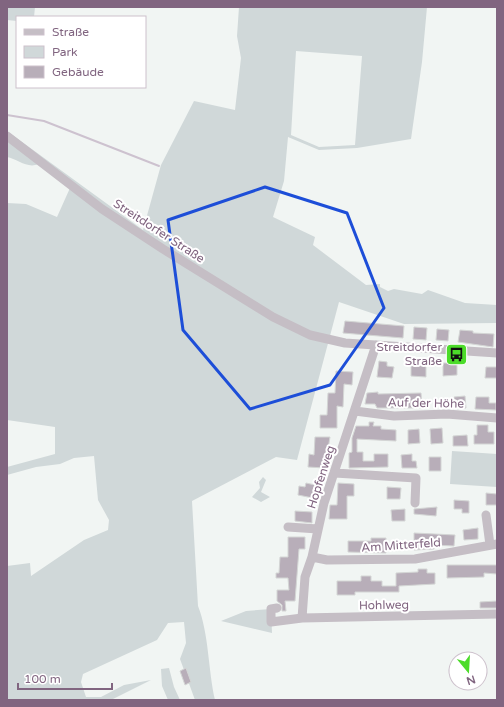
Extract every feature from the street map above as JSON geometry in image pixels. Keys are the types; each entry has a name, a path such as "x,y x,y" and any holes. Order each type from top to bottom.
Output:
{"street":[{"name":"Streitdorfer Straße","path":"7,136 102,209 295,329 325,339 376,345 497,353"},
{"name":"Hopfenweg","path":"302,618 305,577 312,557 324,503 376,345"},
{"name":"Auf der Höhe","path":"355,411 394,416 447,414 497,418"},
{"path":"335,473 416,478 415,503"},
{"name":"Am Mitterfeld","path":"312,557 327,560 415,559 494,545 486,515"},
{"path":"288,527 318,529"},
{"name":"Hohlweg","path":"277,608 271,609 271,622 302,618 497,614"}],"highlighted area":[{"path":"265,187 347,213 384,308 330,385 250,409 183,330 168,220"}],"green space":[{"path":"7,7 35,7 34,16 16,16 16,21 7,20"},
{"path":"239,7 427,7 422,62 411,139 357,148 319,150 288,137 284,181 273,217 315,237 313,245 366,285 380,284 380,287 388,291 394,289 422,294 428,290 465,303 497,305 497,323 404,324 339,302 297,460 276,457 192,501 198,606 204,628 215,700 195,700 180,659 186,643 184,622 168,623 157,640 83,674 81,682 86,697 101,697 124,685 151,680 111,700 7,700 7,566 30,563 31,576 84,540 108,530 109,520 98,500 94,456 74,458 60,464 36,467 7,475 7,467 55,454 55,427 7,420 7,203 26,204 57,217 70,188 38,164 26,165 7,157 7,131 143,230 161,165 194,101 235,110 241,58 237,36","holes":["296,51 362,56 355,145 319,147 291,135"]},
{"path":"452,451 497,454 497,487 450,484"},
{"path":"263,477 266,480 261,492 270,497 261,502 252,497 260,488 259,482"},
{"path":"271,609 272,633 221,621 246,611"},
{"path":"169,668 174,687 180,700 168,700 162,686 161,669"}],"building":[{"path":"345,321 404,326 403,338 343,333"},
{"path":"414,327 427,328 426,340 413,339"},
{"path":"437,329 449,330 448,341 436,340"},
{"path":"460,330 473,331 473,333 494,334 493,347 458,342"},
{"path":"379,361 387,362 387,366 394,367 392,378 377,377"},
{"path":"443,363 457,363 457,375 443,376"},
{"path":"411,365 426,366 426,377 411,376"},
{"path":"486,367 497,367 497,378 485,378"},
{"path":"336,371 353,372 352,385 344,384 343,407 337,406 337,428 320,428 320,415 327,415 328,393 335,393"},
{"path":"378,392 378,394 421,393 422,408 377,408 375,404 365,404 367,393"},
{"path":"465,396 466,408 455,409 454,397"},
{"path":"476,397 489,397 489,403 496,403 496,410 475,409"},
{"path":"369,422 374,422 373,426 381,426 381,429 396,430 396,441 357,439 357,452 363,452 363,461 374,461 374,454 388,454 388,467 349,468 349,453 352,452 352,438 356,426 369,426"},
{"path":"477,425 488,425 488,432 494,432 494,444 474,444 474,435 477,435"},
{"path":"442,428 443,443 431,444 430,429"},
{"path":"419,429 420,443 408,444 408,430"},
{"path":"467,435 468,446 453,446 453,436"},
{"path":"315,437 330,437 325,468 308,467 309,454 314,455"},
{"path":"412,454 412,461 416,461 417,468 402,468 401,455"},
{"path":"429,457 441,457 441,471 429,471"},
{"path":"306,483 315,485 313,498 298,495 299,486 305,487"},
{"path":"338,483 354,484 354,496 347,496 347,519 329,519 330,505 337,505"},
{"path":"387,487 401,488 400,499 387,499"},
{"path":"486,493 497,494 497,505 486,505"},
{"path":"454,500 469,501 469,513 462,513 462,509 454,509"},
{"path":"437,507 436,516 414,514 414,509"},
{"path":"405,509 405,521 392,521 391,510"},
{"path":"295,511 312,512 312,523 295,521"},
{"path":"478,528 478,539 464,540 463,530"},
{"path":"414,533 455,535 454,546 434,545 434,549 414,550"},
{"path":"288,537 305,537 305,549 299,549 295,601 285,601 286,611 282,611 282,605 277,601 277,590 289,590 288,578 276,578 276,573 279,573 280,557 288,557"},
{"path":"371,538 386,538 386,553 348,552 348,541 371,541"},
{"path":"447,565 497,565 497,574 484,573 484,577 447,578"},
{"path":"418,569 427,569 427,573 435,573 435,584 399,586 399,592 355,592 355,595 337,595 337,581 361,581 361,576 371,576 371,581 382,581 382,586 396,586 396,573 418,572"},
{"path":"497,601 497,608 480,608 480,602"},
{"path":"186,668 191,682 185,685 180,671"}],"waterway":[{"path":"7,115 44,121 159,166"}],"place":[{"name":"Streitdorfer Straße","path":"457,354"}]}
